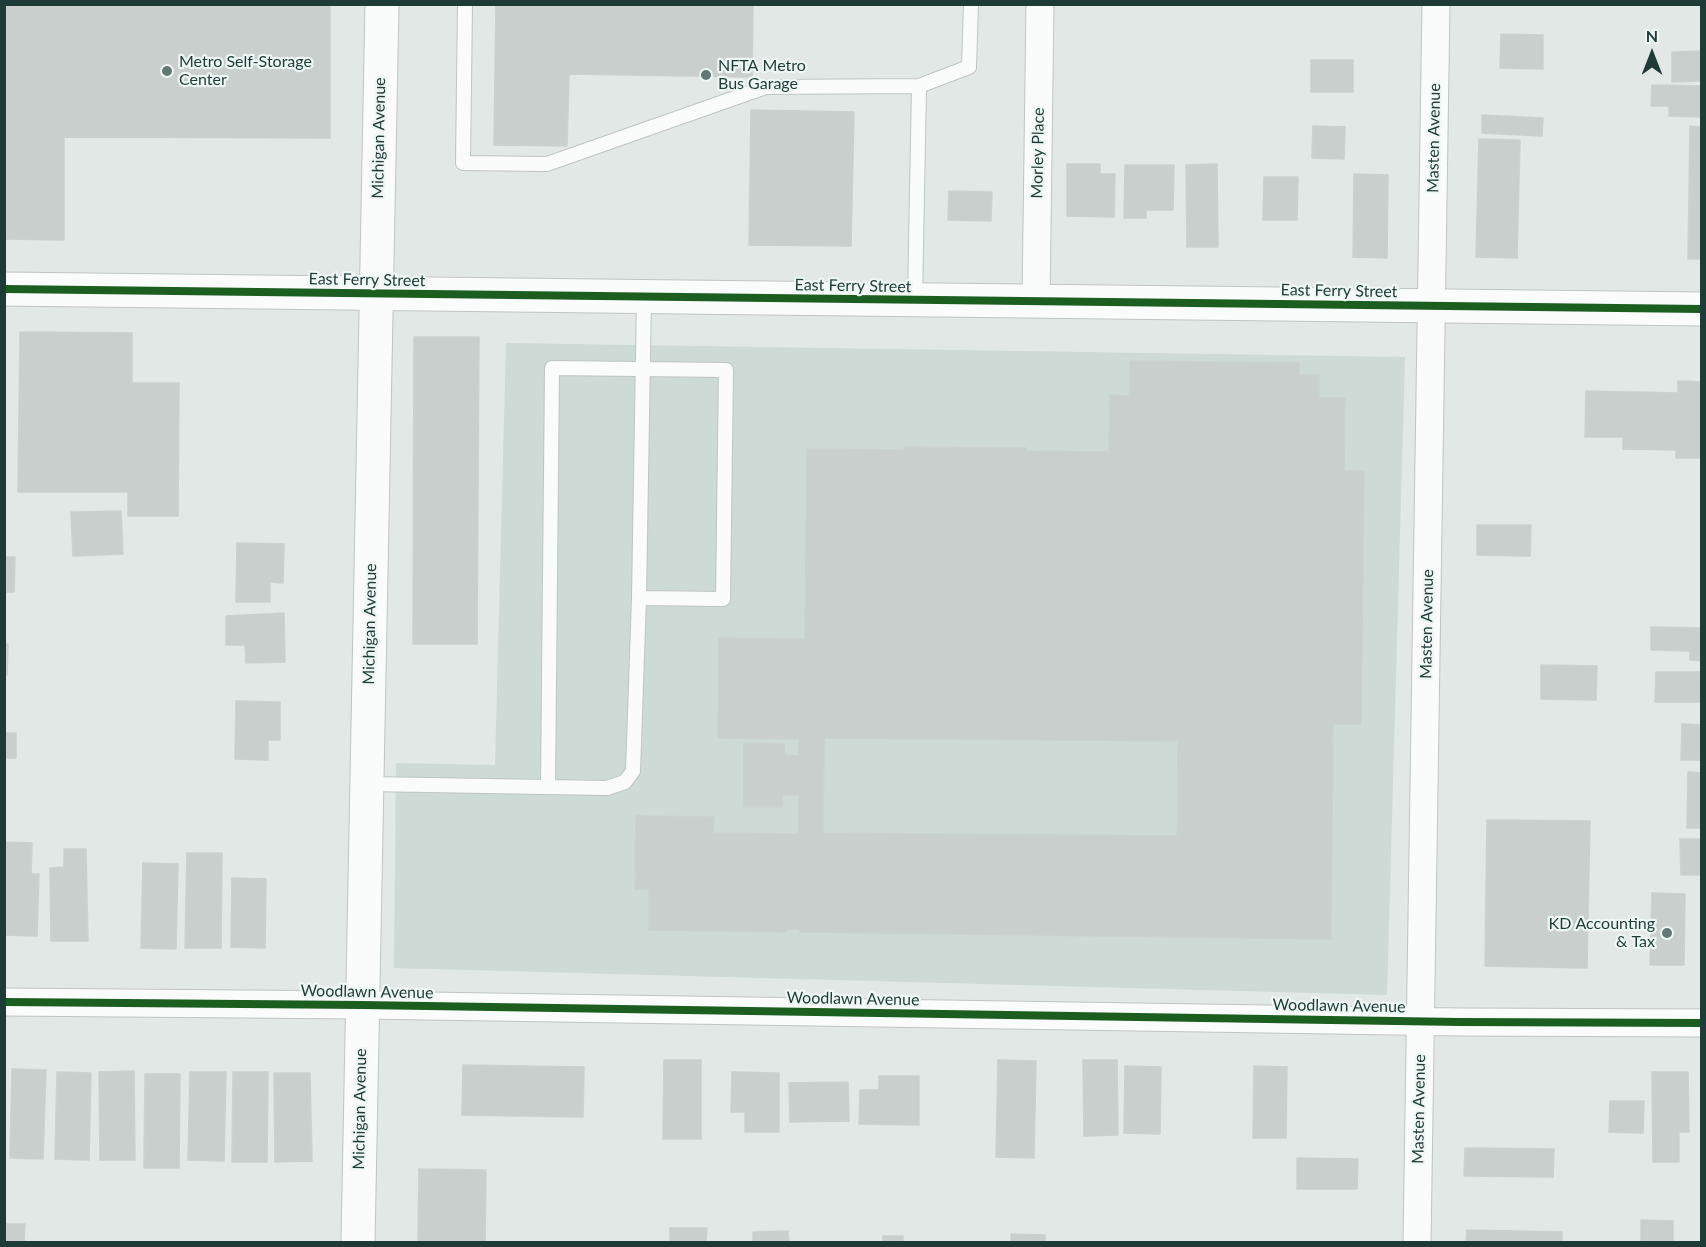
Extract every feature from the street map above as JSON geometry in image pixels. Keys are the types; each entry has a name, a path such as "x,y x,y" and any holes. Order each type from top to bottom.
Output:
{"street":[{"name":"Michigan Avenue","path":"358,1242 382,4"},
{"name":"Morley Place","path":"1036,302 1040,4"},
{"name":"Masten Avenue","path":"1418,1242 1436,4"},
{"name":"East Ferry Street","path":"4,289 1701,309"},
{"name":"Woodlawn Avenue","path":"4,1002 1701,1023"}],"lane":[{"path":"465,4 463,163 547,164 766,87 919,86 969,67 971,4"},
{"path":"915,300 919,86"},
{"path":"367,784 607,788 625,782 633,771 639,598 644,296"},
{"path":"548,787 552,368 726,370 723,599 639,598"}],"shaded area":[{"path":"506,343 1405,357 1387,995 394,968 396,763 495,765"}],"building":[{"name":"Metro Self-Storage Center","path":"4,4 330,4 330,138 64,137 64,240 4,239"},
{"name":"NFTA Metro Bus Garage","path":"496,4 753,4 752,77 569,74 567,146 494,145"},
{"path":"1501,34 1543,35 1543,69 1500,68"},
{"path":"1702,51 1702,81 1672,82 1672,52"},
{"path":"1311,60 1353,60 1353,92 1311,92"},
{"path":"1652,85 1702,86 1702,117 1669,116 1669,106 1651,106"},
{"path":"751,110 854,112 851,246 749,245"},
{"path":"1482,115 1543,118 1542,136 1482,133"},
{"path":"1313,126 1345,127 1344,159 1312,158"},
{"path":"1690,126 1702,127 1702,259 1688,259"},
{"path":"1479,139 1520,140 1517,258 1476,257"},
{"path":"1067,164 1100,164 1100,174 1115,174 1114,217 1067,216"},
{"path":"1217,164 1218,247 1187,247 1186,165"},
{"path":"1125,165 1174,165 1173,210 1146,210 1146,218 1124,218"},
{"path":"1354,174 1388,175 1387,258 1353,257"},
{"path":"1264,177 1298,177 1297,220 1263,220"},
{"path":"949,191 992,192 991,221 948,220"},
{"path":"20,332 132,333 132,383 179,383 178,516 128,516 128,492 18,492"},
{"path":"414,337 479,337 477,644 413,644"},
{"path":"1130,361 1299,363 1299,375 1319,375 1319,398 1345,398 1344,471 1364,471 1361,724 1333,724 1331,939 800,932 800,929 786,929 786,932 649,930 649,889 635,889 636,816 714,817 713,833 799,834 799,795 782,795 782,807 744,807 744,743 784,744 784,755 799,756 799,739 718,738 719,638 805,639 807,449 1026,448 1026,451 1109,452 1110,395 1129,396","holes":["824,738 1178,741 1177,836 823,833"]},
{"path":"1678,381 1702,382 1702,458 1676,458 1676,450 1623,449 1623,437 1585,437 1586,391 1678,393"},
{"path":"121,511 123,554 73,556 71,512"},
{"path":"1477,525 1531,525 1530,556 1477,555"},
{"path":"237,543 284,544 283,583 270,582 270,602 236,602"},
{"path":"4,557 15,557 14,592 4,592"},
{"path":"284,613 285,662 246,663 245,645 226,645 226,616"},
{"path":"1651,627 1702,628 1702,661 1690,660 1690,651 1651,650"},
{"path":"4,644 8,644 7,675 4,675"},
{"path":"1541,665 1597,666 1596,700 1541,699"},
{"path":"1656,672 1702,672 1702,702 1655,702"},
{"path":"236,701 280,702 280,740 268,740 268,760 235,759"},
{"path":"1682,724 1702,725 1702,760 1681,760"},
{"path":"4,733 16,733 16,758 4,758"},
{"path":"1688,772 1702,773 1702,828 1687,828"},
{"path":"1487,820 1590,821 1587,968 1485,966"},
{"path":"1680,839 1702,839 1702,875 1681,875"},
{"path":"4,842 32,843 31,874 39,874 37,936 4,935"},
{"path":"64,849 86,849 88,941 51,941 50,868 64,867"},
{"path":"187,853 222,853 221,948 185,948"},
{"path":"143,863 178,864 176,949 141,948"},
{"path":"232,878 266,879 265,948 231,947"},
{"path":"1652,893 1685,894 1684,965 1650,965"},
{"path":"664,1060 701,1060 701,1139 663,1139"},
{"path":"998,1060 1036,1061 1034,1158 996,1157"},
{"path":"1083,1060 1117,1060 1118,1135 1084,1136"},
{"path":"463,1065 584,1067 583,1117 462,1115"},
{"path":"1125,1066 1161,1067 1160,1134 1124,1133"},
{"path":"1254,1066 1287,1067 1286,1138 1253,1138"},
{"path":"12,1069 46,1070 43,1159 10,1158"},
{"path":"134,1071 135,1160 100,1160 99,1072"},
{"path":"57,1072 91,1073 89,1160 55,1159"},
{"path":"190,1072 226,1072 224,1161 188,1160"},
{"path":"233,1072 268,1072 267,1162 232,1162"},
{"path":"732,1072 779,1073 779,1132 745,1132 745,1112 731,1112"},
{"path":"1652,1072 1688,1072 1689,1132 1679,1132 1679,1162 1653,1162"},
{"path":"274,1073 310,1073 312,1161 275,1162"},
{"path":"145,1074 180,1074 179,1168 144,1168"},
{"path":"879,1076 919,1076 919,1125 859,1124 860,1090 879,1090"},
{"path":"848,1082 849,1121 790,1122 789,1083"},
{"path":"1610,1101 1644,1101 1643,1133 1609,1132"},
{"path":"1465,1148 1554,1149 1553,1177 1464,1176"},
{"path":"1297,1158 1358,1159 1357,1189 1297,1189"},
{"path":"419,1169 486,1170 485,1242 418,1242"},
{"path":"1641,1220 1673,1221 1673,1242 1641,1242"},
{"path":"4,1224 25,1224 24,1242 4,1242"},
{"path":"670,1228 707,1228 706,1242 670,1242"},
{"path":"1467,1230 1562,1232 1562,1242 1466,1242"},
{"path":"788,1231 789,1242 753,1242 753,1232"},
{"path":"1011,1234 1045,1235 1045,1242 1011,1242"},
{"path":"883,1236 903,1236 903,1242 883,1242"}],"cycle path":[{"path":"4,289 1702,309"},
{"path":"4,1002 362,1005 1460,1022 1702,1023"}],"place":[{"name":"Metro Self-Storage Center","path":"167,71"},
{"name":"NFTA Metro Bus Garage","path":"706,75"},
{"name":"KD Accounting & Tax","path":"1667,933"}]}
